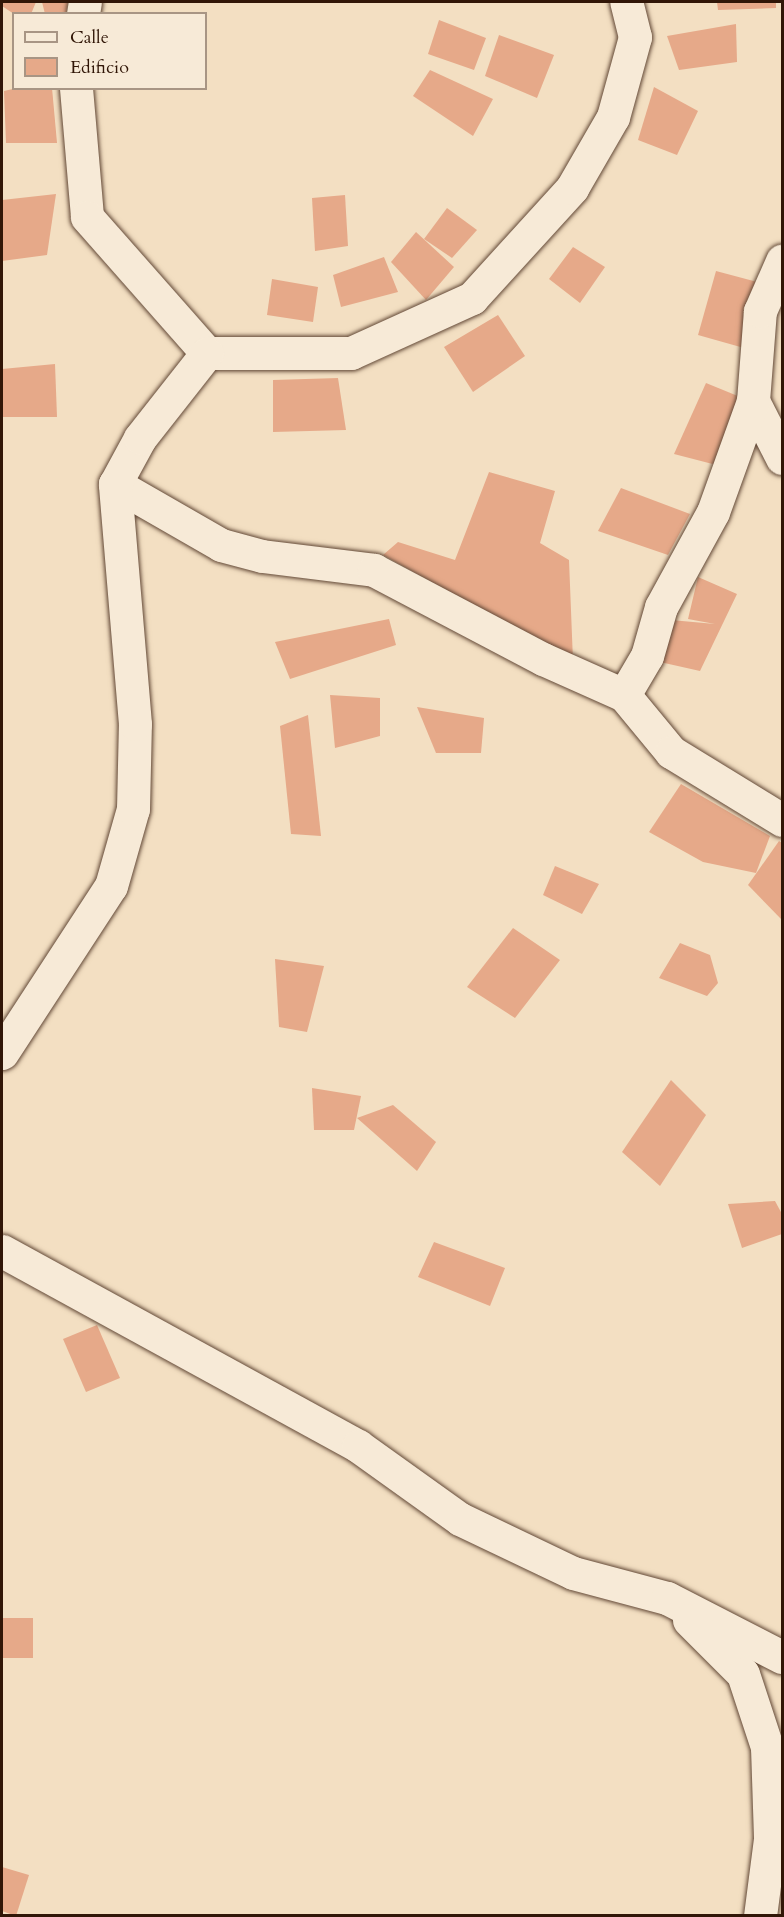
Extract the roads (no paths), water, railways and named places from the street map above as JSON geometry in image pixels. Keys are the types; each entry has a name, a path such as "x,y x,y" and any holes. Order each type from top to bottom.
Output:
{"street":[{"path":"76,90 87,217 207,353 351,353 472,298 572,188 613,117 635,37 626,2"},
{"path":"624,695 647,656 661,607 713,512 753,401 760,311 783,261"},
{"path":"2,1053 111,886 133,808 135,724 116,484 140,438 207,353"},
{"path":"753,401 783,459"},
{"path":"116,484 221,545 262,556 374,570 543,659 624,695 671,752 783,820"},
{"path":"2,1251 358,1446 460,1519 573,1573 667,1598 783,1657"},
{"path":"667,1598 743,1674 766,1747 770,1839 760,1916"}]}
